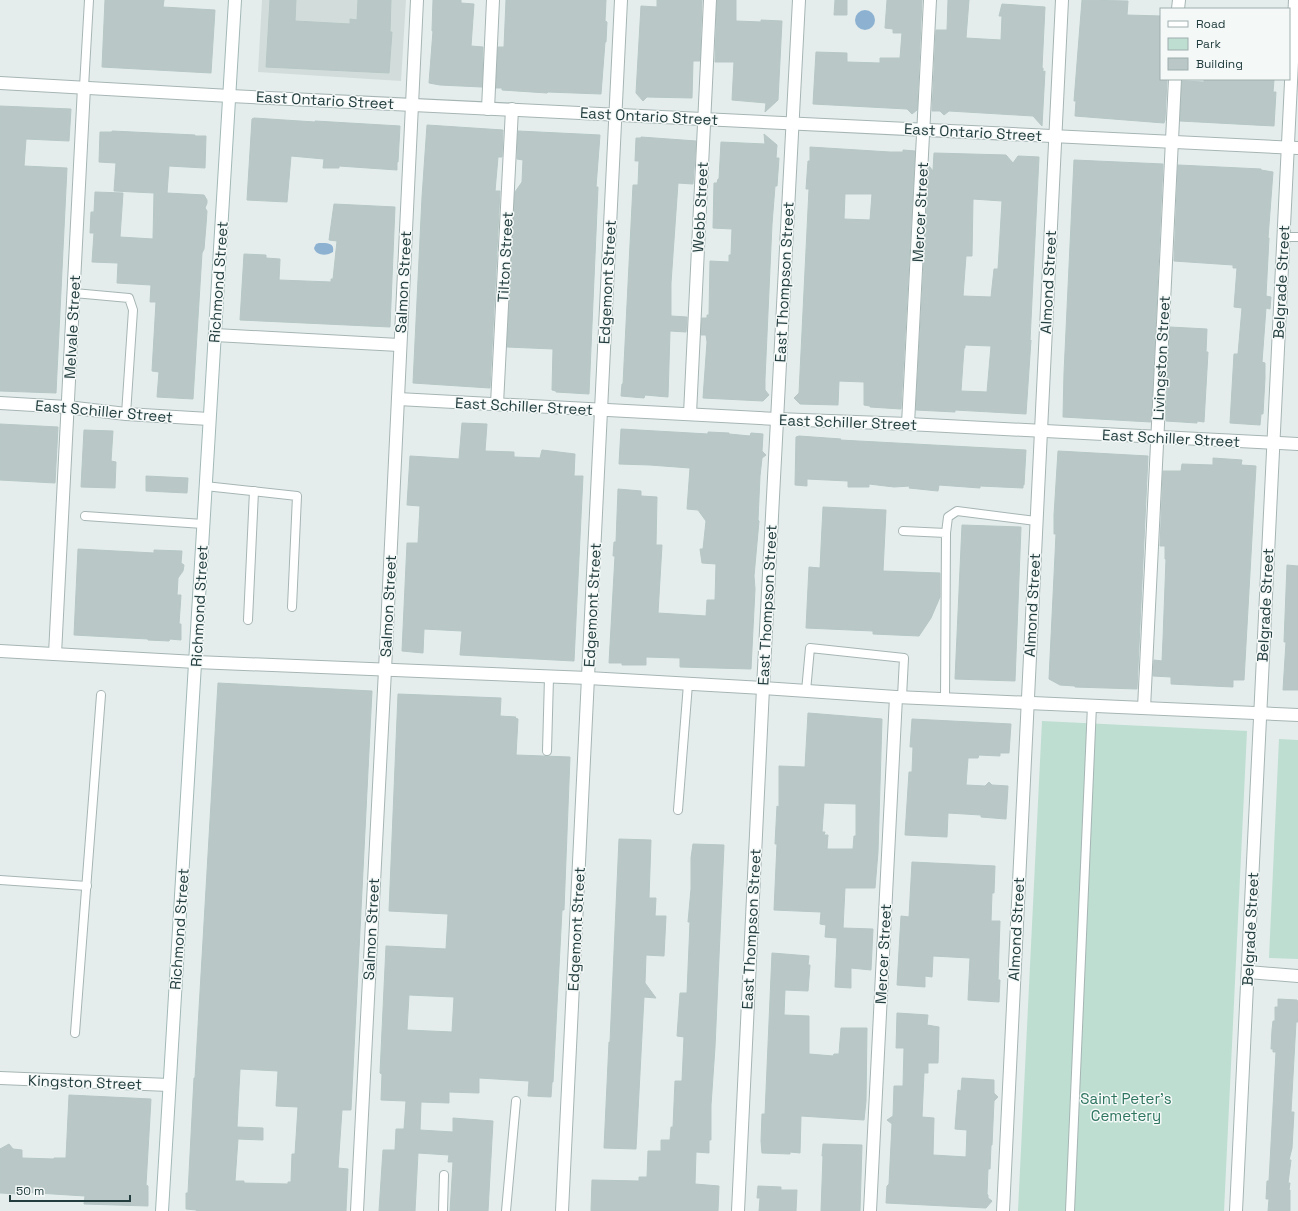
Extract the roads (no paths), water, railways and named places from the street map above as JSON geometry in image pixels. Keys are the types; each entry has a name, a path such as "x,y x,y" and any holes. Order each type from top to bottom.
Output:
{"street":[{"name":"Richmond Street","path":"162,1211 235,0"},
{"name":"Salmon Street","path":"357,1211 417,0"},
{"path":"488,109 493,0"},
{"name":"Edgemont Street","path":"562,1211 621,0"},
{"name":"Webb Street","path":"690,414 710,0"},
{"name":"East Thompson Street","path":"738,1211 763,688 799,0"},
{"name":"Mercer Street","path":"908,424 930,0"},
{"name":"Almond Street","path":"1003,1211 1062,0"},
{"name":"Belgrade Street","path":"1236,1211 1284,237 1293,148 1295,0"},
{"name":"Livingston Street","path":"1144,708 1175,80"},
{"name":"East Ontario Street","path":"0,83 488,109 1293,148"},
{"name":"Melvale Street","path":"55,654 84,88"},
{"name":"Tilton Street","path":"497,404 512,109"},
{"path":"215,336 399,345"},
{"name":"East Schiller Street","path":"398,399 1298,444"},
{"name":"East Schiller Street","path":"0,403 67,407 126,414 209,419"},
{"path":"0,651 196,662 588,678 899,697 1298,715"},
{"name":"Mercer Street","path":"870,1211 899,697"},
{"path":"1248,972 1298,976"},
{"name":"Kingston Street","path":"0,1078 170,1085"}],"lane":[{"name":"Melvale Street","path":"84,88 89,0"},
{"path":"1284,237 1298,237"},
{"path":"74,293 129,298 133,310 126,414"},
{"path":"205,486 297,496 292,607"},
{"path":"248,620 254,491"},
{"path":"945,699 946,533 948,517 957,511 1036,521"},
{"path":"85,516 203,524"},
{"path":"903,531 946,533"},
{"path":"806,691 810,648 904,658 899,697"},
{"path":"547,752 549,677"},
{"path":"678,810 688,684"},
{"path":"75,1033 101,695"},
{"path":"1070,1211 1092,705"},
{"path":"0,880 87,886"},
{"path":"506,1211 516,1101"},
{"path":"443,1211 444,1174"}],"water":[{"path":"865,10 872,13 875,20 872,27 865,30 858,27 855,20 858,13"},
{"path":"327,243 333,246 333,252 325,255 317,253 314,248 316,244"}],"park label":[{"name":"Saint Peter's Cemetery","path":"1126,1106"}]}
